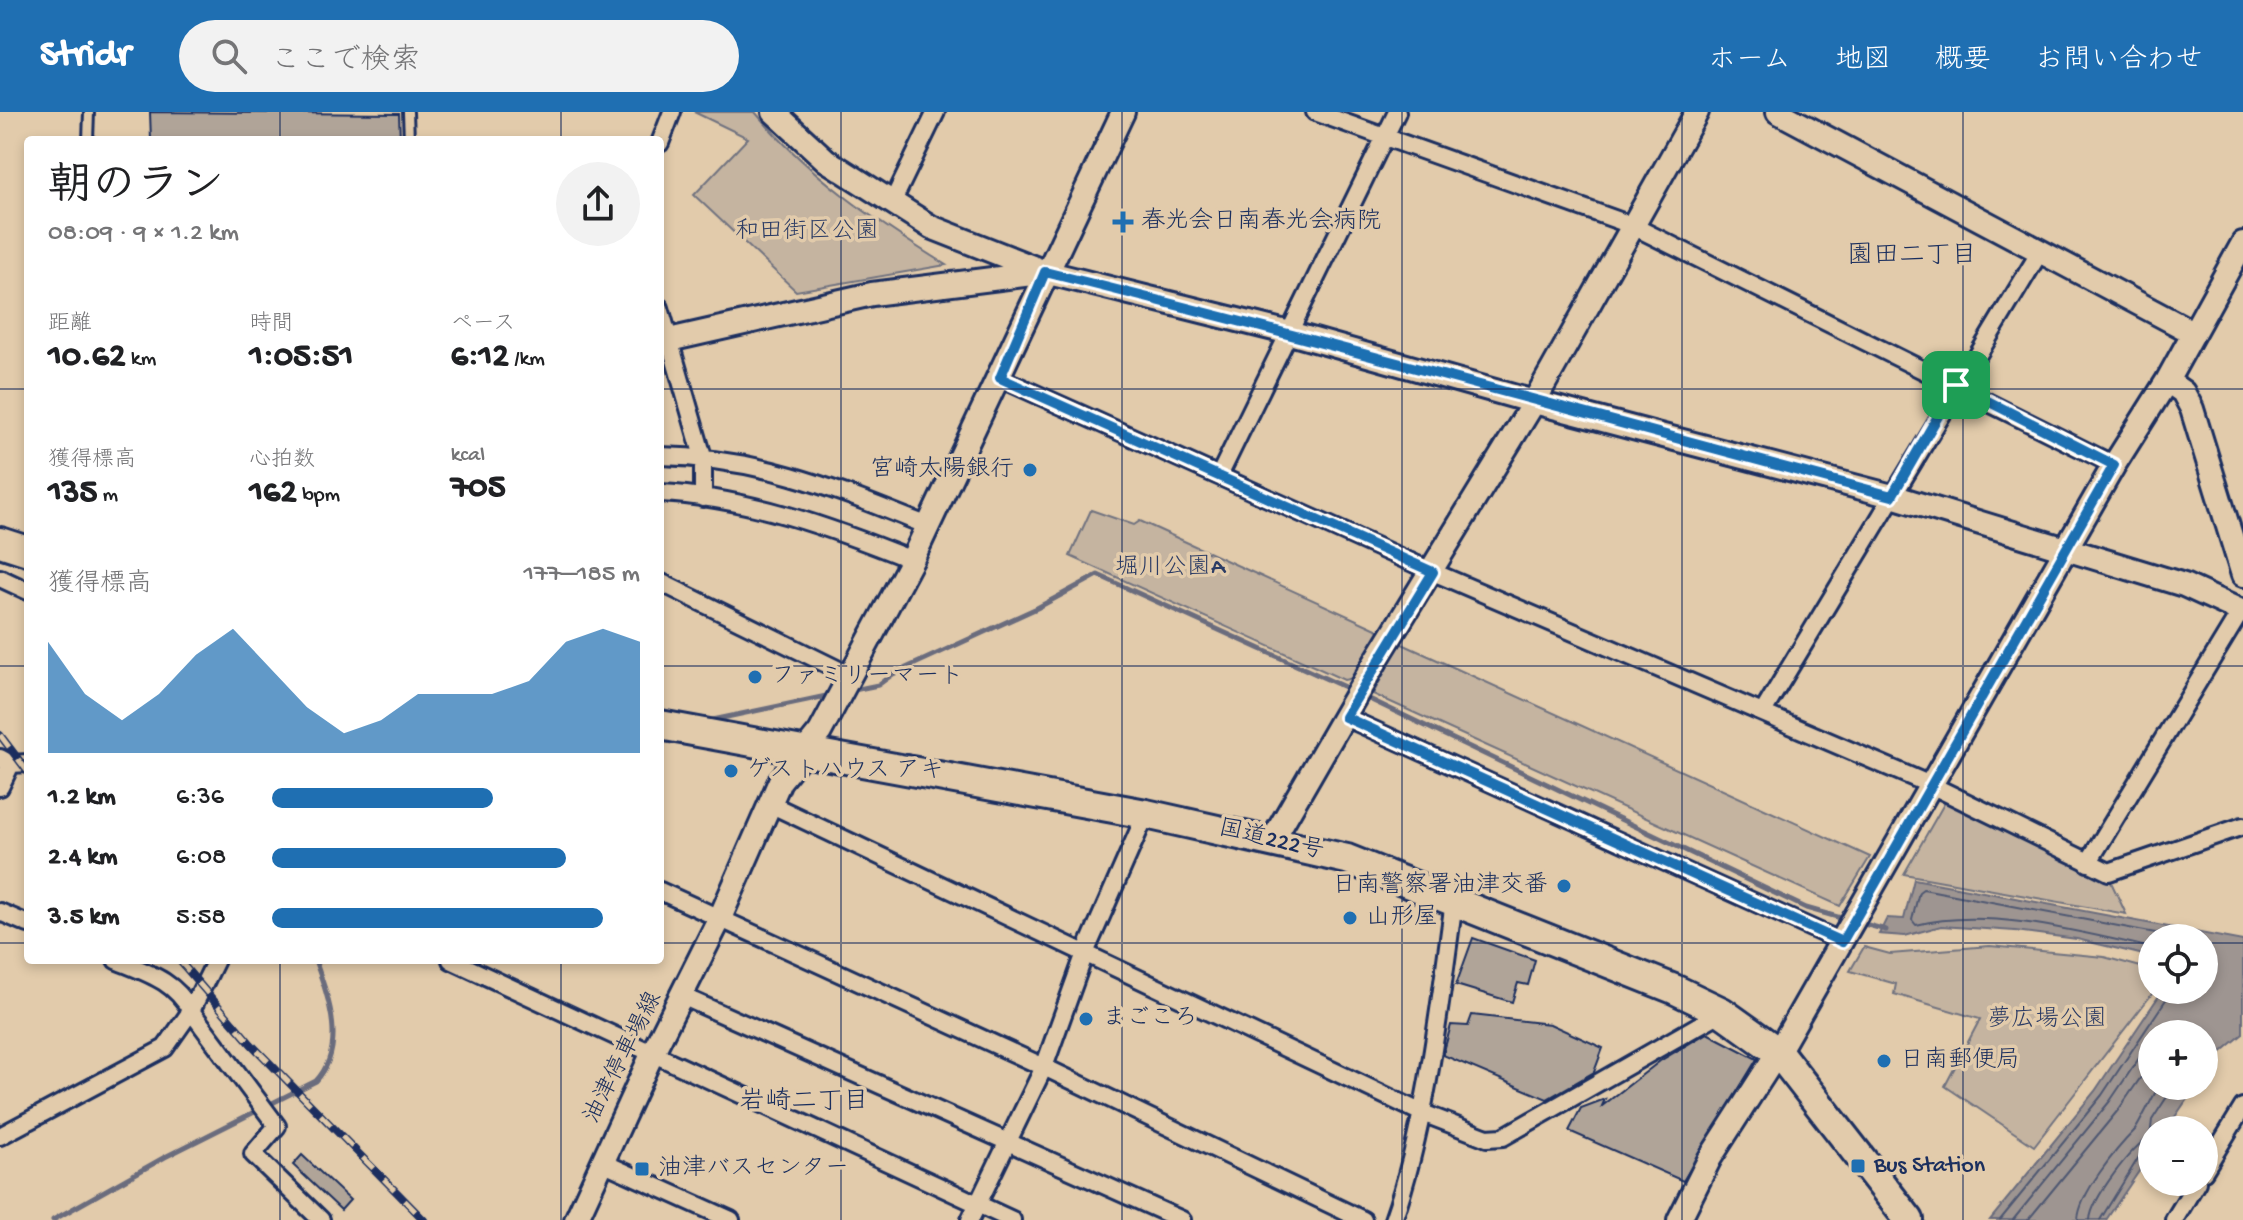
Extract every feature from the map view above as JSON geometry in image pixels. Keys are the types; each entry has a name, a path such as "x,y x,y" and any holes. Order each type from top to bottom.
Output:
{"highway":[{"path":"0,542 24,550"},
{"name":"国道222号","path":"664,726 1146,814 1272,841 1347,859 1454,901 1722,1012 1778,1052 1909,1220"}],"street":[{"path":"663,136 672,112"},
{"path":"774,112 826,160 931,227 1045,272 1286,332 1534,402 1892,496 2184,585 2242,609 2088,863"},
{"path":"892,203 936,112"},
{"name":"油津停車場線","path":"576,1220 653,1052 684,997 780,781 820,732 912,560 1123,112"},
{"path":"1315,112 1631,225 2114,465"},
{"path":"1220,474 1286,332 1397,112"},
{"path":"1272,841 1377,659 1433,572 1534,402 1697,112"},
{"path":"1778,112 2192,332"},
{"path":"1679,1220 1710,1158 1778,1052 1933,786 2114,465 2167,381 2243,243"},
{"path":"1763,712 1956,385 2041,250"},
{"path":"703,498 703,457 666,341 872,294 1045,272"},
{"path":"1000,378 1433,572 1933,786 2109,872 2243,826"},
{"path":"2167,381 2183,392 2192,409 2242,568"},
{"path":"664,456 703,457 797,475 928,526"},
{"path":"664,493 782,514 846,534 912,560"},
{"path":"0,578 24,589"},
{"path":"664,584 849,675"},
{"path":"1348,711 1844,937"},
{"path":"0,787 5,761"},
{"path":"770,804 1420,1112 1487,1138 1503,1137 1722,1012"},
{"path":"970,1220 1044,1067 1085,953 1146,814"},
{"path":"664,893 1044,1067 1363,1220"},
{"path":"1393,1220 1405,1188 1420,1112 1454,901"},
{"path":"0,912 24,922"},
{"path":"126,964 164,980 180,991 191,1011 277,1126 253,1154 321,1220"},
{"path":"0,1136 165,1048 191,1011 214,964"},
{"path":"460,964 1012,1220"},
{"path":"684,997 1171,1218"},
{"path":"2218,1148 2243,1107"},
{"path":"602,1162 721,1218"},
{"path":"2174,1220 2189,1196"}],"lane":[{"path":"88,136 89,112"},
{"path":"408,112 409,136"}],"green space":[{"name":"和田街区公園","path":"694,112 755,112 820,177 894,232 946,265 796,291 694,195 748,138"},
{"name":"堀川公園A","path":"1091,510 1134,525 1140,521 1383,632 1353,678 1344,680 1070,556"},
{"path":"1400,643 1870,857 1840,906 1373,694"},
{"path":"1945,802 2111,882 2126,914 1904,874"},
{"name":"夢広場公園","path":"1990,946 2104,957 2138,966 2138,1004 2144,1004 2034,1146 1945,1086 1980,1019 1894,994 1896,984 1850,971 1864,947 1890,954"}],"water":[{"path":"1914,879 2153,924 2138,924 2138,954 2077,939 2015,931 1941,926 1905,936 1879,934 1887,918 1904,919"},
{"path":"2218,936 2243,941 2243,1034 2218,1055 2218,1020 2143,1020 2154,1004 2218,1004"},
{"path":"2138,1027 2138,1100 2186,1100 2176,1116 2138,1116 2138,1173 2106,1220 1990,1220 2095,1091"}],"building":[{"path":"150,112 399,114 400,136 151,136"},
{"path":"1473,938 1535,960 1528,985 1518,983 1512,1002 1456,985"},
{"path":"1472,1015 1550,1024 1603,1048 1594,1072 1547,1099 1443,1055 1451,1025 1468,1026"},
{"path":"1707,1033 1757,1059 1683,1181 1569,1131 1581,1108 1605,1099 1602,1106 1660,1061"},
{"path":"302,1155 350,1200 341,1210 293,1165"}],"waterway":[{"path":"849,691 878,685 893,674 1037,608 1098,575 1351,690"},
{"path":"708,721 831,695"},
{"path":"1363,696 1806,908 1848,920"},
{"path":"1857,922 1886,930"},
{"path":"53,1220 165,1157 316,1081 331,1053 333,1038 330,1006 316,964"}],"railway":[{"path":"0,735 24,767"},
{"path":"182,964 251,1044 424,1220"}],"place":[{"name":"春光会日南春光会病院","path":"1123,222"},
{"name":"宮崎太陽銀行","path":"1030,470"},
{"name":"ファミリーマート","path":"755,677"},
{"name":"ゲストハウス アキ","path":"731,771"},
{"name":"日南警察署油津交番","path":"1564,886"},
{"name":"山形屋","path":"1350,918"},
{"name":"まごころ","path":"1086,1019"},
{"name":"日南郵便局","path":"1884,1061"},
{"name":"Bus Station","path":"1858,1166"},
{"name":"油津バスセンター","path":"642,1169"}],"district":[{"name":"園田二丁目","path":"1912,257"},
{"name":"岩崎二丁目","path":"804,1103"}],"route":[{"path":"1045,272 1286,332 1534,402 1892,496 1956,385 2114,465 1842,942 1345,717 1377,659 1433,572 1000,378 1045,272"}]}
